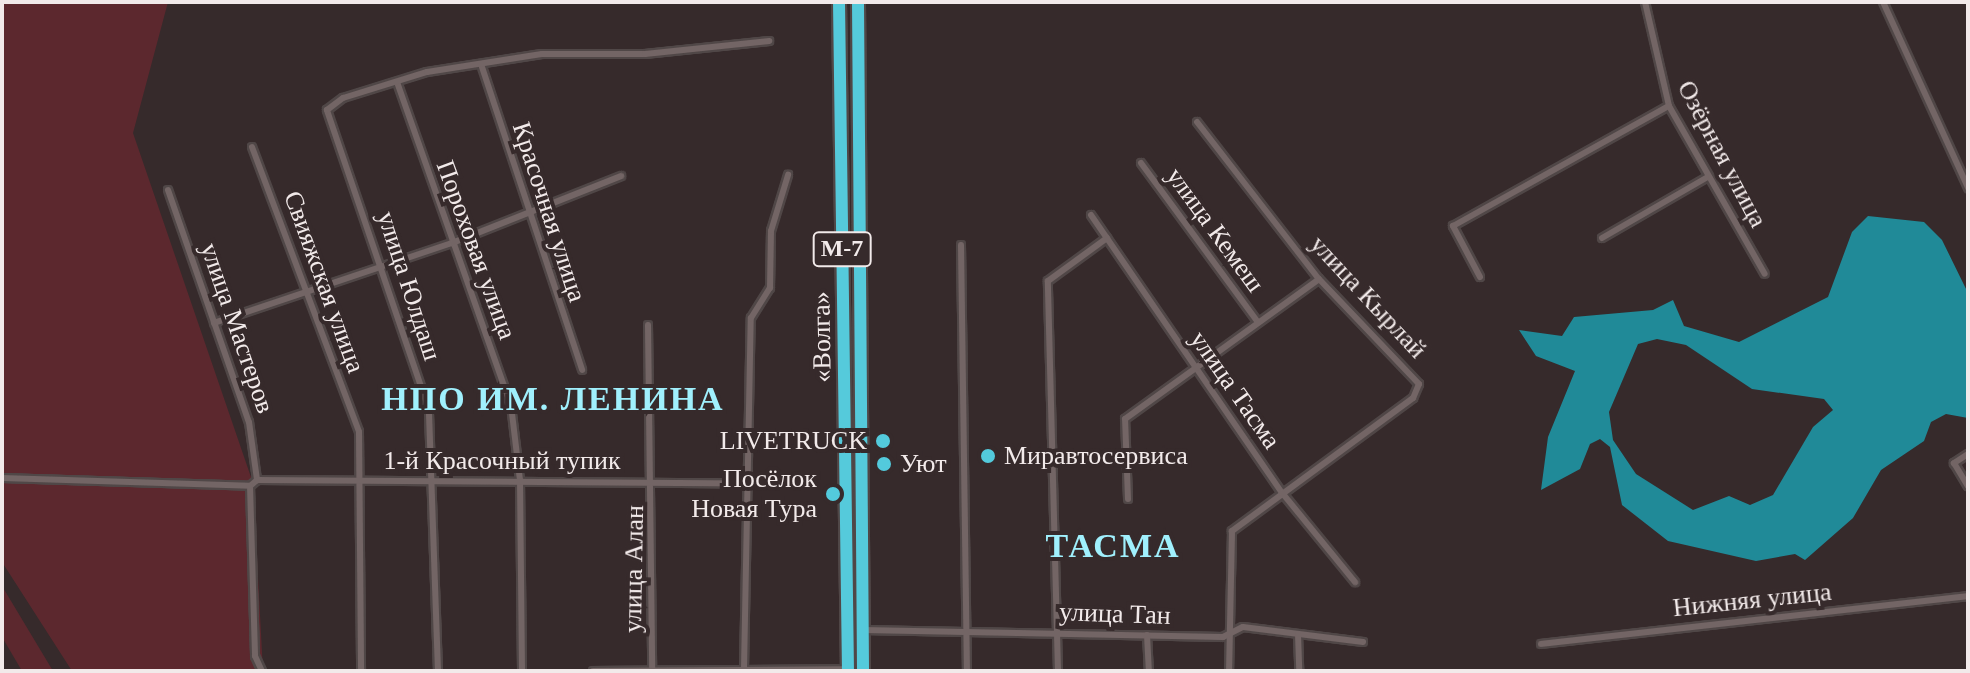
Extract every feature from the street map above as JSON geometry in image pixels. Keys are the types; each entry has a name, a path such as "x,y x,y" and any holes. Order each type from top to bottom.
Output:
{"highway":[{"name":"«Волга»","path":"839,2 848,670"},
{"name":"«Волга»","path":"858,2 863,671"}],"street":[{"name":"Озёрная улица","path":"1645,2 1669,106 1706,178 1765,274"},
{"path":"1883,2 1968,188"},
{"path":"397,82 542,54 645,54 769,41"},
{"name":"Красочная улица","path":"482,67 526,216 582,370"},
{"name":"улица Юлдаш","path":"397,82 327,110 429,410 437,482 438,671"},
{"name":"Пороховая улица","path":"397,82 511,405 520,480 522,671"},
{"path":"1480,277 1453,226 1669,106"},
{"name":"улица Кырлай","path":"1197,122 1319,279 1419,384 1413,398 1232,531 1230,630"},
{"name":"Свияжская улица","path":"252,147 359,432 361,671"},
{"name":"улица Кемеш","path":"1141,163 1257,321"},
{"path":"744,669 751,318 770,288 771,231 788,175"},
{"path":"214,323 306,289 452,243 621,176"},
{"path":"1602,238 1706,178"},
{"name":"улица Мастеров","path":"168,190 249,422 257,480"},
{"name":"улица Тасма","path":"1091,215 1283,494 1355,582"},
{"path":"1058,671 1048,281 1107,238"},
{"path":"961,245 967,671"},
{"path":"1128,499 1125,419 1319,279"},
{"name":"улица Алан","path":"648,325 656,480 652,670"},
{"path":"1968,454 1954,463 1968,486"},
{"path":"2,478 250,486 257,480"},
{"name":"1-й Красочный тупик","path":"257,480 656,480 746,483"},
{"path":"250,486 260,670"},
{"name":"Нижняя улица","path":"1541,644 1968,596"},
{"name":"улица Тан","path":"863,630 966,629 1223,637 1230,630 1363,642"},
{"path":"1229,671 1230,630"},
{"path":"1298,634 1299,671"},
{"path":"1147,635 1149,671"},
{"path":"593,671 848,670"}],"shaded area":[{"path":"2,2 168,2 133,133 253,483 263,671 72,671 2,562"},
{"path":"2,586 53,671 22,671 2,637"}],"water":[{"path":"1868,216 1924,222 1942,240 1968,293 1968,418 1946,414 1931,422 1924,441 1881,470 1853,518 1805,560 1795,554 1756,561 1668,541 1622,505 1610,447 1600,439 1590,444 1580,469 1541,490 1548,437 1575,371 1536,356 1519,330 1562,336 1574,317 1653,310 1673,300 1684,326 1739,342 1828,297 1852,232","holes":["1657,339 1686,345 1752,389 1824,399 1833,410 1813,427 1773,495 1750,505 1729,496 1693,510 1636,474 1613,440 1609,412 1638,344"]}],"place":[{"name":"LIVETRUCK","path":"883,441"},
{"name":"Миравтосервиса","path":"988,456"},
{"name":"Уют","path":"884,464"},
{"name":"Посёлок Новая Тура","path":"833,494"}],"district":[{"name":"НПО ИМ. ЛЕНИНА","path":"553,399"},
{"name":"ТАСМА","path":"1113,546"}]}
